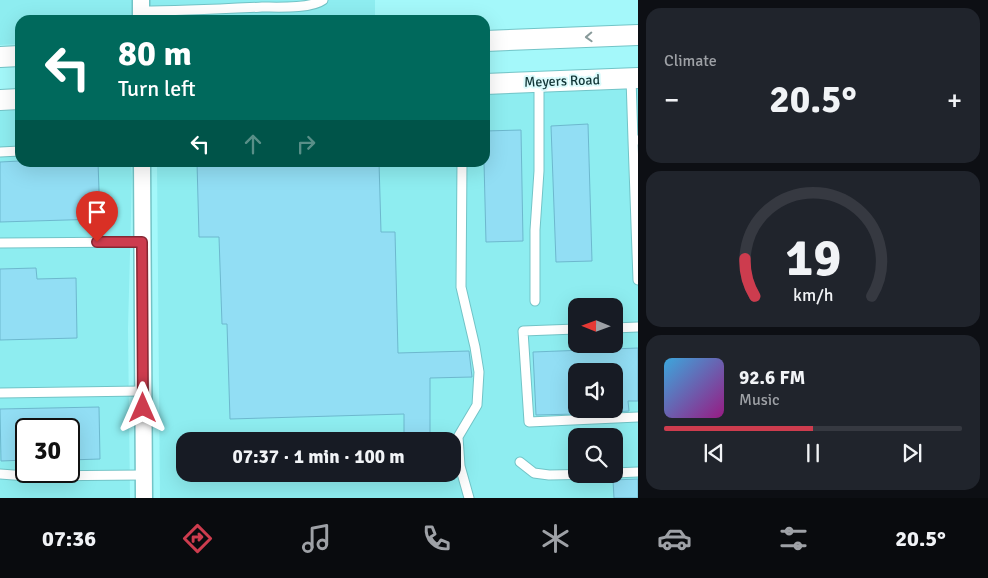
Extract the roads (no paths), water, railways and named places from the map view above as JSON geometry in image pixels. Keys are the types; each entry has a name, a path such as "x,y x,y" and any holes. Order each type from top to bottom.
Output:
{"street":[{"path":"490,41 638,35"},
{"path":"0,57 15,56"},
{"name":"Meyers Road","path":"490,84 635,78"},
{"path":"0,100 15,100"},
{"path":"142,167 144,498"}],"lane":[{"path":"141,10 186,11 298,6 318,3 323,0"},
{"path":"635,78 638,280"},
{"path":"534,301 535,230 539,170 539,82"},
{"path":"0,152 15,151"},
{"path":"462,167 461,287 479,372 477,405 458,437 460,466 469,498"},
{"path":"0,243 142,242"},
{"path":"623,328 638,327"},
{"path":"568,329 523,331 529,422 638,417"},
{"path":"0,394 142,391"},
{"path":"520,462 534,473 568,475"},
{"path":"623,473 638,472"},
{"path":"0,474 27,476 143,475"}]}
